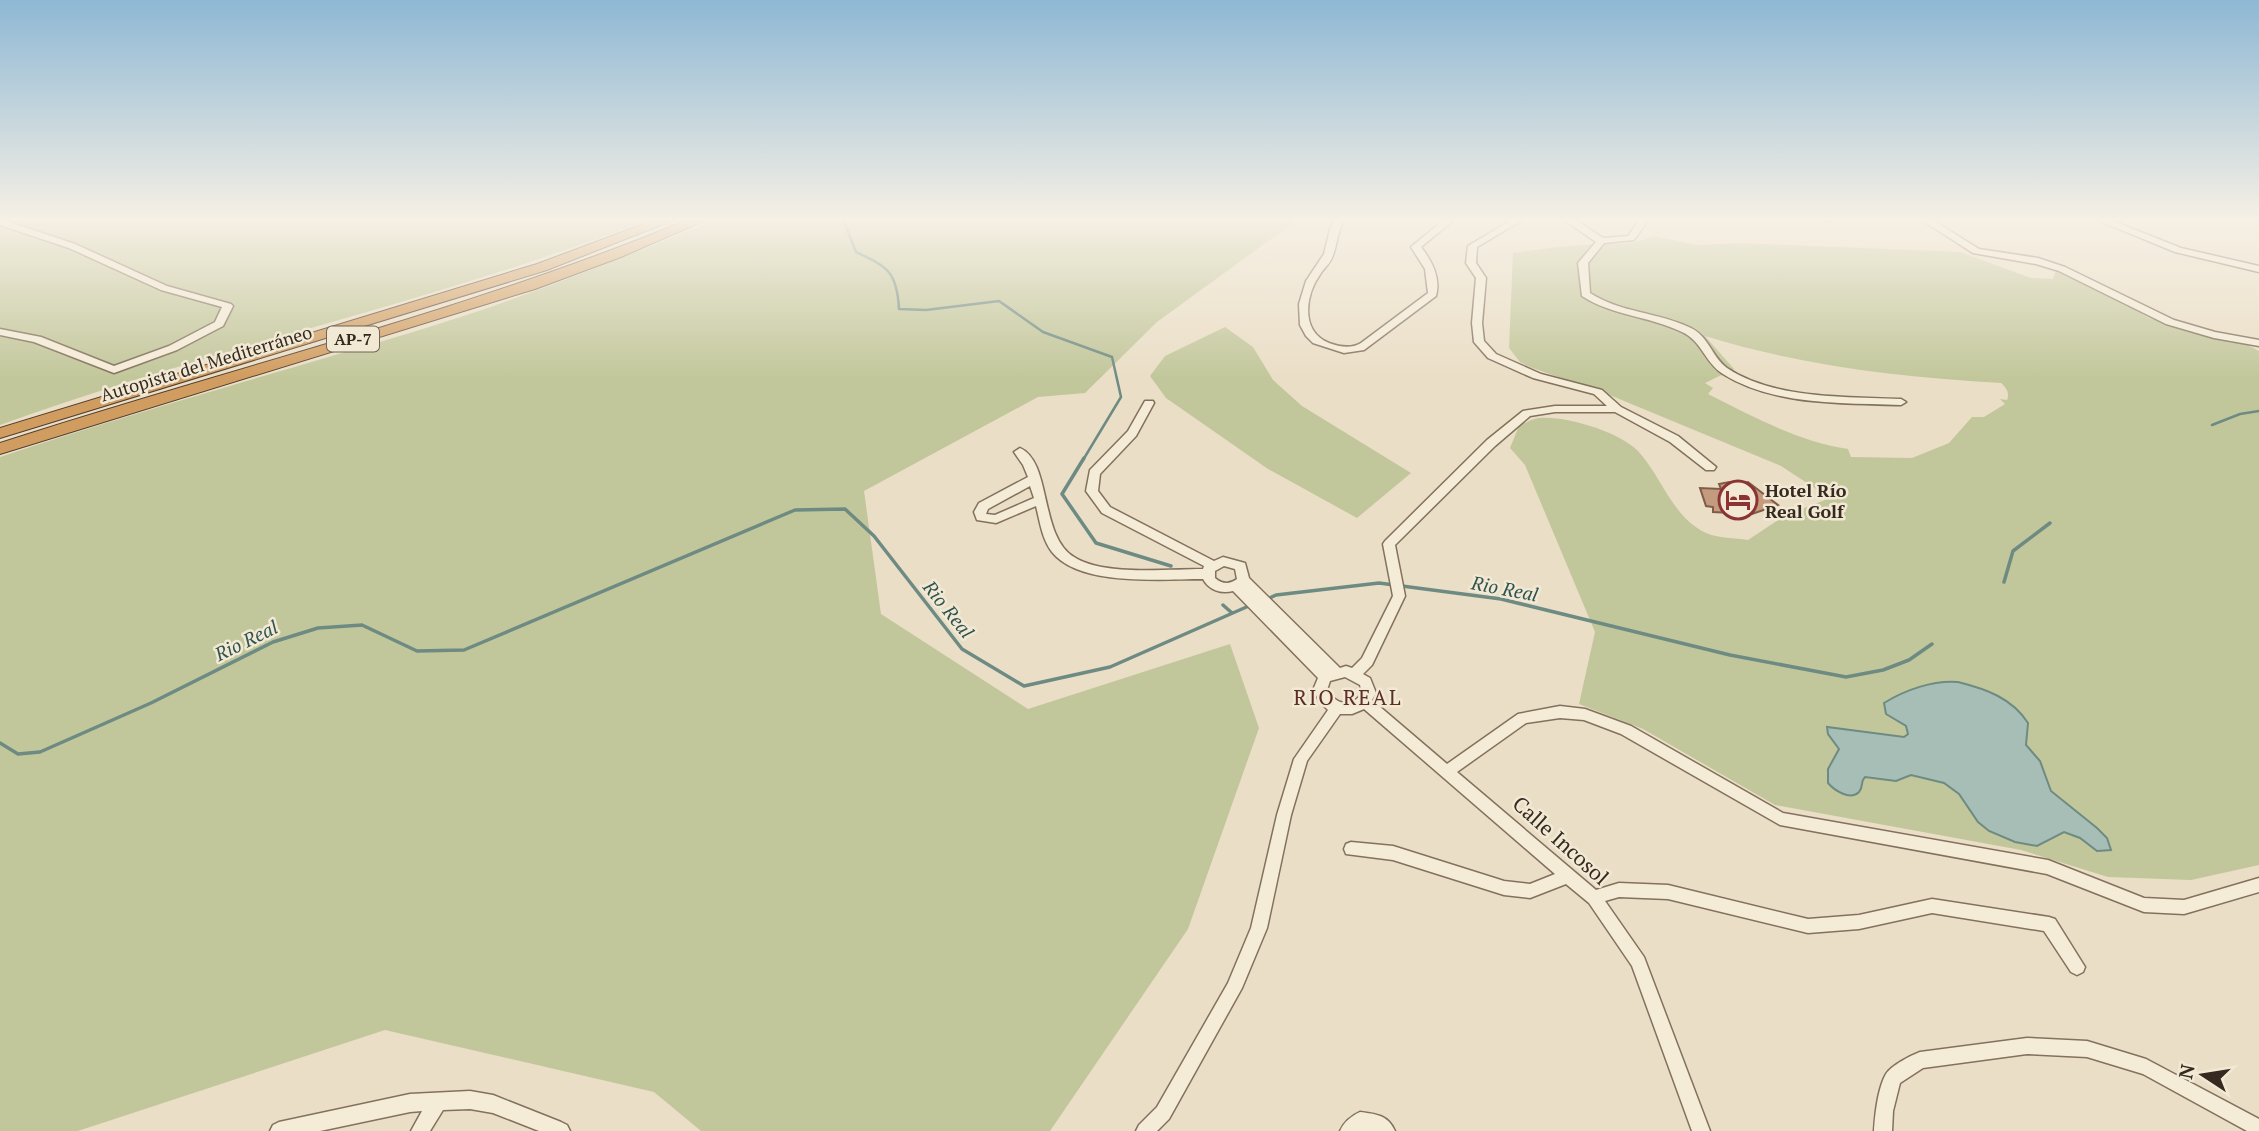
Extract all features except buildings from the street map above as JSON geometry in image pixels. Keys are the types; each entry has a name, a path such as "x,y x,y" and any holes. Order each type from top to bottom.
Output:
{"highway":[{"name":"Autopista del Mediterráneo","path":"0,433 526,272"},
{"name":"Autopista del Mediterráneo","path":"0,449 207,382 567,272"}],"street":[{"path":"0,332 37,340 114,370 173,348 219,324 228,306 164,288 128,272"},
{"path":"1316,272 1306,296 1302,316 1306,334 1316,343 1352,350 1362,348 1395,318 1420,306 1433,294 1432,272"},
{"path":"1477,272 1481,278 1477,323 1479,342 1492,356 1537,376 1598,392 1617,410 1674,439 1710,467"},
{"path":"1582,272 1585,294 1596,302 1623,313 1689,331 1709,348 1723,370 1765,387 1832,399 1900,402"},
{"path":"2070,272 2124,302 2170,322 2214,335 2259,343"},
{"path":"1149,403 1132,433 1094,473 1092,491 1105,510 1210,569 1217,586 1240,583"},
{"path":"1355,674 1367,661 1399,596 1389,544 1490,443 1527,413 1555,409 1617,410"},
{"path":"1020,452 1029,462 1056,550 1080,566 1102,571 1210,569 1223,561 1236,563 1244,571 1240,583"},
{"path":"1034,480 993,500 979,512 981,517 996,519 1040,500"},
{"path":"1240,583 1331,674"},
{"path":"1331,674 1355,674 1366,682 1370,693 1366,703 1358,708 1337,708 1323,698 1321,683 1331,674"},
{"name":"Calle Incosol","path":"1366,703 1594,898 1637,962 1701,1131"},
{"path":"1145,1131 1163,1114 1234,988 1259,928 1284,816 1301,760 1337,708"},
{"path":"1447,771 1523,718 1560,712 1585,716 1626,730 1780,819 2048,867 2144,905 2184,907 2259,885"},
{"path":"1351,849 1393,853 1504,888 1530,891 1568,876"},
{"path":"1594,898 1619,890 1668,891 1808,926 1859,922 1933,906 1961,908 2049,924 2077,967"},
{"path":"1883,1131 1884,1111 1893,1078 1920,1060 2027,1045 2087,1049 2146,1067 2259,1128"},
{"path":"279,1131 411,1103 470,1100 493,1104 561,1131"},
{"path":"420,1131 437,1103"},
{"path":"1349,1131 1360,1121 1378,1123 1385,1131"}],"green space":[{"path":"0,272 499,272 162,372 0,425"},
{"path":"584,272 1226,272 1157,322 1085,393 1038,397 864,491 881,614 1028,709 1230,644 1259,728 1188,929 1050,1131 701,1131 654,1092 385,1030 78,1131 0,1131 0,457 463,316"},
{"path":"1512,272 2014,272 2031,278 2053,279 2055,272 2062,272 2149,318 2229,342 2246,344 2259,351 2259,865 2191,880 2108,877 2021,850 1775,805 1643,729 1579,704 1595,632 1525,465 1510,448 1519,426 1539,418 1563,419 1592,426 1619,437 1638,451 1684,517 1694,526 1716,536 1748,540 1784,516 1830,498 1781,466 1612,396 1530,367 1520,362 1509,348","holes":["1705,336 1778,355 1852,368 2001,383 2007,390 2008,397 2007,400 2000,399 2005,404 1984,417 1972,417 1949,443 1912,458 1851,457 1848,449 1794,434 1708,394 1713,388 1705,383 1734,369"]},
{"path":"1225,327 1253,347 1273,380 1302,406 1411,473 1357,518 1268,469 1166,398 1150,376 1165,356"}],"water":[{"path":"1958,682 1998,696 2022,714 2028,723 2026,745 2040,761 2051,791 2097,828 2107,838 2111,850 2097,851 2080,838 2064,832 2037,846 2015,842 1989,831 1978,822 1959,794 1944,783 1911,775 1896,781 1865,777 1859,792 1851,795 1838,791 1828,783 1828,769 1839,749 1828,734 1827,727 1904,737 1908,734 1906,726 1886,714 1884,703 1920,687"}],"waterway":[{"path":"889,272 896,287 899,309 926,310 999,301 1043,332 1112,357 1121,397 1083,460"},
{"name":"Rio Real","path":"2212,425 2240,414 2259,411"},
{"path":"1084,458 1062,494 1096,543 1171,566"},
{"name":"Rio Real","path":"0,743 18,754 40,752 151,703 273,642 318,628 362,625 417,651 464,650 795,510 845,509 874,536 962,649 1024,686 1110,667 1251,605"},
{"name":"Rio Real","path":"2004,582 2013,551 2050,523"},
{"name":"Rio Real","path":"1265,600 1276,595 1379,583 1501,599 1730,655 1846,677 1883,670 1909,660 1932,644"},
{"path":"1223,605 1232,613"}],"place":[{"name":"Hotel Río Real Golf","path":"1738,500"}],"district":[{"name":"RIO REAL","path":"1348,697"}]}
